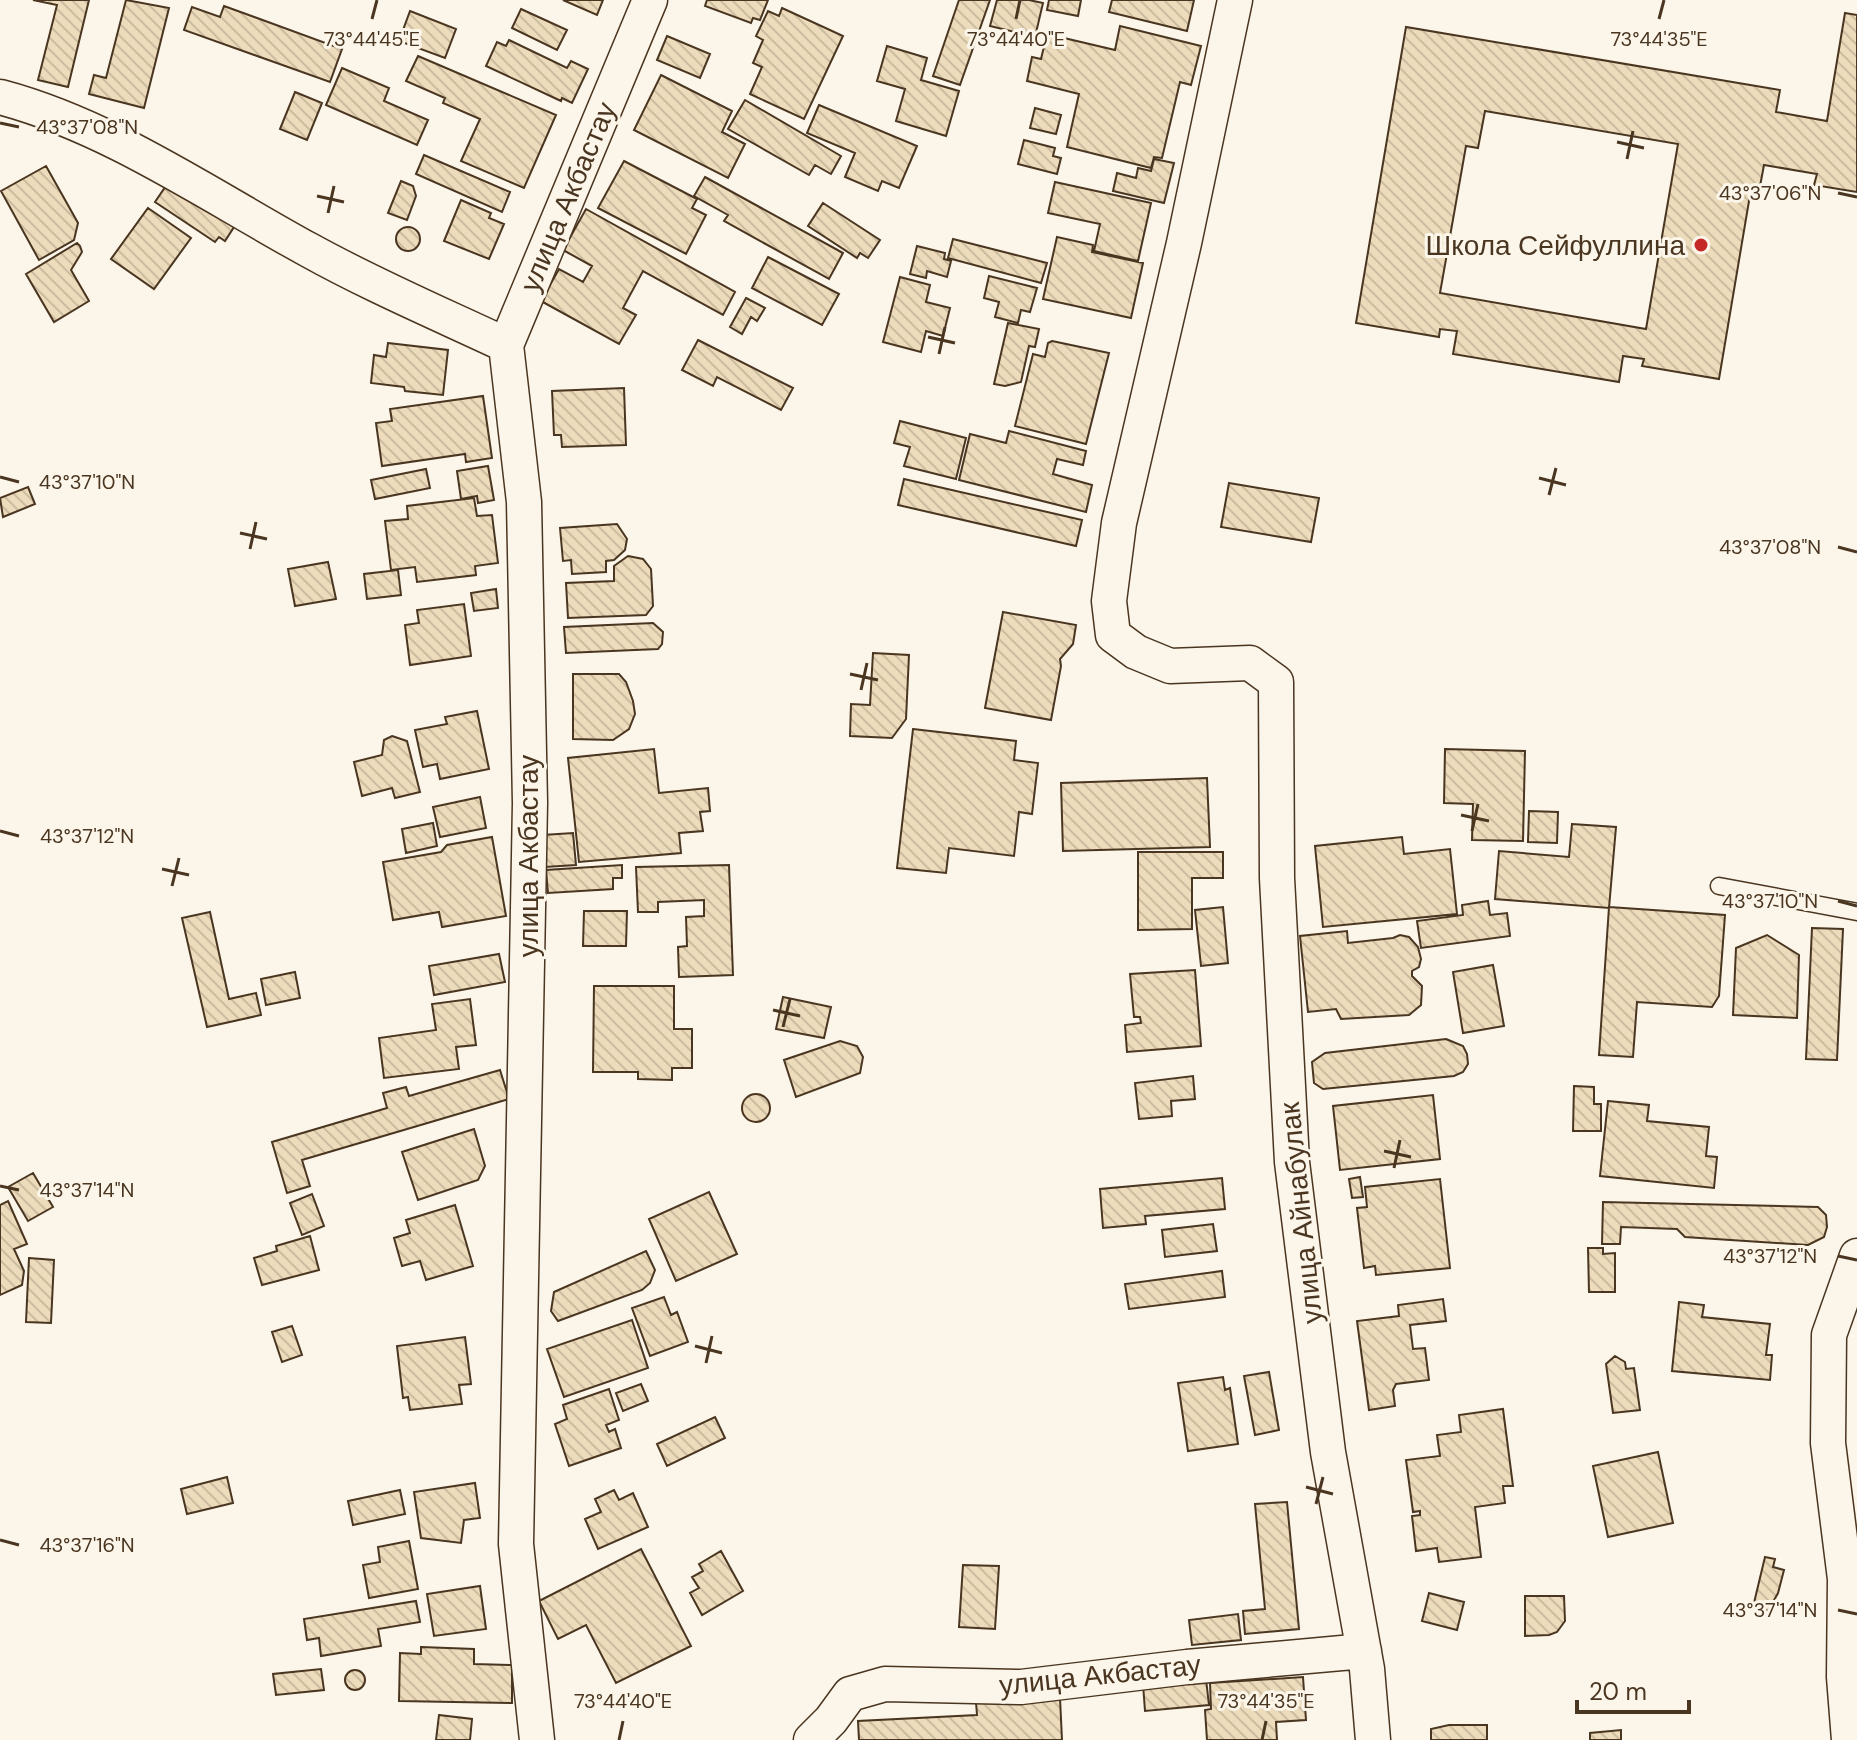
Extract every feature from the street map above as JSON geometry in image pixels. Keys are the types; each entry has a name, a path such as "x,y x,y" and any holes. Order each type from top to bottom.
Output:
{"street":[{"name":"улица Акбастау","path":"537,1740 516,1544 530,803 524,502 506,345 650,0"},
{"name":"улица Айнабулак","path":"1235,0 1184,243 1119,523 1109,601 1113,635 1136,652 1170,666 1250,663 1276,682 1277,878 1292,1162 1328,1452 1364,1651 1373,1740"},
{"path":"0,97 101,134 314,253 506,345"},
{"path":"1849,1740 1844,1677 1845,1579 1828,1443 1842,1426 1829,1335 1857,1256"},
{"name":"улица Акбастау","path":"811,1740 850,1694 885,1684 1021,1687 1187,1667 1364,1651"}],"lane":[{"path":"1719,886 1857,912"}],"building":[{"path":"33,0 89,0 68,87 38,80 57,5"},
{"path":"126,0 169,8 144,108 89,94 94,75 106,78"},
{"path":"563,0 603,0 597,15"},
{"path":"707,0 768,0 760,20 753,18 751,23 705,6"},
{"path":"959,0 990,0 960,85 933,76"},
{"path":"997,0 1043,3 1035,37 990,26"},
{"path":"1049,0 1081,0 1078,16 1047,10"},
{"path":"1112,0 1194,0 1187,31 1109,12"},
{"path":"224,6 342,49 330,82 184,30 192,7 220,17"},
{"path":"782,8 843,36 804,119 750,94 762,67 753,63 763,40 756,36 768,11 779,16"},
{"path":"521,9 567,30 557,50 512,28"},
{"path":"410,11 456,29 445,58 399,41"},
{"name":"Школа Сейфуллина","path":"1845,13 1857,15 1857,192 1814,185 1817,174 1764,165 1758,197 1750,195 1719,379 1642,366 1644,359 1623,356 1619,382 1453,354 1457,331 1440,329 1439,337 1356,323 1406,27 1780,90 1776,112 1827,121","holes":["1485,111 1678,144 1646,329 1440,293 1466,146 1478,148"]},
{"path":"1120,26 1201,46 1191,85 1180,82 1162,158 1154,157 1151,168 1067,147 1079,94 1027,81 1032,57 1041,59 1047,34 1115,50"},
{"path":"667,36 710,54 700,78 657,60"},
{"path":"509,40 567,68 571,61 588,69 572,103 562,98 561,101 486,66 497,42 506,46"},
{"path":"887,46 927,58 921,80 959,91 946,136 896,121 905,89 877,81"},
{"path":"418,56 556,115 524,188 461,161 480,119 443,103 445,98 406,81"},
{"path":"342,68 389,88 384,101 428,120 417,145 326,105"},
{"path":"661,75 732,111 722,132 745,144 728,178 634,130"},
{"path":"295,92 322,103 307,140 280,129"},
{"path":"745,100 841,156 831,174 815,165 809,175 728,129"},
{"path":"819,105 917,146 899,188 882,181 878,191 845,177 855,153 807,133"},
{"path":"1035,108 1061,115 1056,134 1030,128"},
{"path":"1024,140 1055,148 1053,156 1061,158 1057,174 1018,164"},
{"path":"424,155 510,192 502,212 416,174"},
{"path":"1154,159 1174,163 1164,203 1113,191 1117,173 1136,178 1138,168 1151,171"},
{"path":"624,161 697,199 692,208 706,215 686,254 598,208"},
{"path":"46,166 78,223 74,240 39,260 1,191"},
{"path":"705,177 843,253 829,279 724,221 728,215 694,196"},
{"path":"401,181 413,186 416,196 407,220 388,213"},
{"path":"1055,182 1151,203 1138,261 1094,251 1100,224 1048,213"},
{"path":"168,183 234,227 225,241 219,237 215,242 155,202"},
{"path":"461,200 491,213 489,218 504,224 489,259 444,241"},
{"path":"823,203 880,240 868,258 860,253 857,258 808,226"},
{"path":"148,208 191,238 154,289 111,259"},
{"path":"586,209 735,292 723,315 643,271 623,308 636,315 619,344 541,301 559,269 583,282 592,266 563,250"},
{"path":"408,227 417,230 420,239 417,248 408,251 399,248 396,239 399,230"},
{"path":"1057,237 1093,245 1092,252 1143,263 1131,318 1043,299"},
{"path":"953,239 1047,263 1041,283 948,258"},
{"path":"77,243 82,252 71,270 89,301 54,322 26,274"},
{"path":"917,246 945,253 944,259 951,261 947,277 927,271 926,278 910,274"},
{"path":"768,257 839,294 822,325 752,288"},
{"path":"989,276 1037,288 1030,312 1021,310 1018,323 995,317 999,302 984,298"},
{"path":"900,277 930,285 926,302 950,308 943,336 926,331 921,352 883,342"},
{"path":"746,298 765,308 757,321 751,317 742,334 730,327"},
{"path":"1008,323 1039,329 1035,347 1029,346 1021,382 1005,386 994,384"},
{"path":"698,340 793,388 781,410 717,377 713,386 682,370"},
{"path":"1052,341 1109,353 1086,444 1015,426 1033,354 1045,357 1048,343"},
{"path":"388,343 448,350 443,395 371,383 374,355 386,357"},
{"path":"624,388 626,445 562,447 561,435 554,435 552,391"},
{"path":"483,396 492,458 466,462 465,454 382,466 376,423 392,421 390,409"},
{"path":"900,421 966,438 956,479 904,466 910,447 894,443"},
{"path":"1009,431 1086,451 1083,465 1057,459 1053,474 1092,485 1086,512 959,480 970,434 1006,443"},
{"path":"488,466 494,500 478,503 477,496 461,499 457,471"},
{"path":"426,469 430,488 375,499 371,480"},
{"path":"904,479 1082,520 1076,546 898,505"},
{"path":"1229,483 1319,498 1311,542 1221,527"},
{"path":"28,487 35,504 3,517 0,498"},
{"path":"474,498 477,516 492,515 498,563 475,566 476,575 417,582 415,567 391,570 385,521 408,519 407,506"},
{"path":"617,524 627,539 625,550 614,560 606,561 606,572 572,574 571,560 563,561 560,528"},
{"path":"628,556 643,559 651,569 653,606 646,615 568,618 566,583 614,581 614,566"},
{"path":"328,562 336,599 295,606 288,569"},
{"path":"398,570 401,595 367,599 364,574"},
{"path":"496,589 498,608 474,611 471,593"},
{"path":"464,604 471,656 410,665 405,625 419,623 417,610"},
{"path":"1003,612 1076,625 1073,644 1060,659 1051,720 985,708"},
{"path":"653,623 663,632 662,644 658,649 566,653 564,627"},
{"path":"873,653 909,655 906,719 892,738 850,736 851,704 870,705"},
{"path":"573,674 619,674 626,682 633,701 635,714 629,729 613,740 573,739"},
{"path":"477,711 489,769 440,779 437,764 423,767 415,730 447,724 445,717"},
{"path":"913,729 1016,741 1014,760 1038,763 1032,814 1019,812 1014,856 949,848 946,873 897,868"},
{"path":"392,736 407,741 420,792 395,798 392,788 362,796 354,762 382,755 384,740"},
{"path":"654,749 659,793 708,788 710,811 700,812 703,831 679,833 681,853 579,862 568,758"},
{"path":"1445,749 1525,751 1523,841 1472,840 1473,804 1444,803"},
{"path":"1207,778 1210,847 1063,851 1061,783"},
{"path":"480,797 486,828 440,837 433,807"},
{"path":"1529,811 1558,812 1557,843 1528,842"},
{"path":"433,823 437,846 406,853 402,829"},
{"path":"1572,824 1616,827 1609,908 1495,899 1499,851 1569,857"},
{"path":"573,833 576,865 545,867 543,835"},
{"path":"492,837 506,916 442,927 439,912 393,920 383,862 441,852 447,845"},
{"path":"1402,837 1404,854 1450,849 1457,914 1323,927 1315,846"},
{"path":"1138,852 1223,852 1223,878 1192,878 1192,929 1138,930"},
{"path":"622,865 622,878 613,878 613,889 548,893 546,870"},
{"path":"729,865 733,975 679,977 678,947 687,946 686,917 704,916 704,900 658,902 658,912 638,912 636,867"},
{"path":"1488,901 1490,915 1507,913 1510,936 1421,948 1417,921 1463,915 1462,905"},
{"path":"1223,907 1228,963 1201,966 1195,910"},
{"path":"1609,907 1725,915 1719,996 1712,1007 1637,1002 1633,1057 1599,1055"},
{"path":"584,911 627,911 626,946 583,946"},
{"path":"210,912 229,999 256,993 261,1015 207,1027 182,918"},
{"path":"1812,928 1843,929 1837,1060 1806,1059"},
{"path":"1347,931 1348,943 1400,935 1409,937 1418,947 1421,959 1412,976 1422,986 1421,1005 1409,1015 1341,1019 1336,1009 1308,1012 1300,936"},
{"path":"1767,935 1799,955 1797,1018 1733,1015 1736,948"},
{"path":"499,954 505,982 434,995 429,966"},
{"path":"1493,965 1504,1026 1463,1033 1453,972"},
{"path":"1195,970 1201,1046 1127,1052 1125,1025 1141,1023 1140,1017 1134,1017 1130,974"},
{"path":"295,972 300,998 266,1005 261,979"},
{"path":"594,986 674,986 674,1029 692,1029 692,1068 672,1068 672,1080 638,1079 638,1072 593,1072"},
{"path":"783,997 831,1007 824,1038 776,1029"},
{"path":"470,999 476,1045 456,1047 459,1069 384,1078 379,1038 436,1030 432,1004"},
{"path":"1446,1039 1463,1046 1467,1054 1468,1064 1463,1072 1454,1076 1323,1089 1314,1083 1312,1062 1325,1053"},
{"path":"840,1041 857,1046 863,1057 860,1073 796,1097 784,1060"},
{"path":"500,1070 509,1099 302,1160 310,1186 287,1193 272,1142 387,1108 383,1093 406,1087 409,1096"},
{"path":"1193,1076 1195,1099 1171,1101 1172,1116 1139,1119 1135,1083"},
{"path":"1574,1086 1594,1087 1594,1104 1601,1104 1601,1131 1573,1131"},
{"path":"756,1094 766,1098 770,1108 766,1118 756,1122 746,1118 742,1108 746,1098"},
{"path":"1433,1095 1440,1159 1340,1170 1333,1106"},
{"path":"1608,1101 1649,1105 1647,1121 1709,1127 1706,1156 1717,1157 1714,1188 1600,1176"},
{"path":"474,1129 485,1166 478,1180 418,1200 402,1152"},
{"path":"33,1173 53,1207 28,1221 8,1187"},
{"path":"1360,1177 1363,1197 1352,1198 1349,1179"},
{"path":"1222,1178 1225,1209 1145,1216 1146,1224 1103,1228 1100,1189"},
{"path":"1440,1179 1450,1268 1376,1275 1375,1266 1364,1268 1357,1208 1367,1207 1365,1187"},
{"path":"709,1192 737,1254 676,1281 649,1219"},
{"path":"312,1194 324,1226 302,1235 290,1203"},
{"path":"8,1201 27,1244 14,1249 24,1271 22,1285 0,1295 0,1205"},
{"path":"1603,1202 1818,1207 1826,1215 1827,1227 1824,1237 1808,1245 1685,1237 1677,1229 1621,1227 1620,1244 1602,1244"},
{"path":"455,1205 473,1266 426,1280 420,1261 402,1266 394,1238 410,1233 406,1220"},
{"path":"1213,1224 1217,1251 1165,1257 1162,1230"},
{"path":"310,1236 319,1270 262,1285 254,1258 277,1251 276,1246"},
{"path":"1588,1248 1603,1248 1603,1254 1615,1253 1615,1292 1589,1292"},
{"path":"646,1251 655,1270 650,1283 642,1290 558,1321 551,1311 554,1292"},
{"path":"29,1258 54,1260 51,1323 26,1322"},
{"path":"1222,1271 1225,1297 1129,1309 1125,1284"},
{"path":"664,1297 671,1315 677,1312 688,1342 650,1356 632,1308"},
{"path":"1443,1299 1446,1321 1410,1325 1413,1349 1425,1348 1429,1380 1396,1384 1393,1390 1395,1406 1369,1410 1357,1321 1399,1316 1398,1305"},
{"path":"1679,1302 1704,1305 1702,1317 1770,1324 1766,1355 1772,1355 1770,1380 1672,1371"},
{"path":"632,1320 648,1368 564,1397 547,1349"},
{"path":"292,1326 302,1355 282,1362 272,1332"},
{"path":"465,1337 471,1384 459,1385 462,1404 410,1410 408,1397 403,1398 397,1346"},
{"path":"1615,1356 1625,1362 1626,1369 1634,1368 1640,1410 1613,1413 1606,1364"},
{"path":"1269,1372 1279,1430 1255,1435 1244,1376"},
{"path":"1223,1377 1225,1390 1230,1388 1238,1444 1188,1451 1178,1383"},
{"path":"641,1384 648,1401 623,1411 616,1393"},
{"path":"609,1389 619,1420 606,1425 609,1432 615,1429 621,1448 569,1466 555,1424 567,1419 563,1405"},
{"path":"1503,1409 1513,1486 1503,1486 1505,1503 1475,1507 1481,1557 1439,1562 1437,1548 1416,1551 1412,1516 1420,1515 1420,1511 1413,1512 1406,1460 1440,1456 1437,1435 1461,1432 1459,1415"},
{"path":"715,1417 725,1438 667,1466 657,1444"},
{"path":"1658,1452 1673,1523 1608,1537 1593,1466"},
{"path":"227,1477 233,1503 187,1514 181,1489"},
{"path":"475,1483 480,1518 464,1520 461,1543 421,1538 414,1492"},
{"path":"400,1490 405,1514 353,1525 348,1501"},
{"path":"614,1490 619,1500 633,1493 648,1527 598,1549 585,1519 601,1512 595,1499"},
{"path":"1287,1502 1299,1629 1245,1634 1243,1611 1265,1609 1255,1504"},
{"path":"409,1541 418,1589 369,1598 363,1565 380,1562 378,1547"},
{"path":"641,1549 691,1646 616,1683 586,1625 558,1639 539,1601"},
{"path":"721,1551 743,1591 702,1615 690,1593 699,1588 692,1577 703,1571 699,1564"},
{"path":"1765,1557 1775,1559 1773,1567 1784,1570 1778,1593 1768,1611 1753,1607"},
{"path":"963,1565 999,1566 995,1629 959,1627"},
{"path":"480,1586 486,1629 434,1636 427,1594"},
{"path":"1429,1593 1464,1602 1457,1630 1422,1621"},
{"path":"1525,1596 1564,1596 1565,1621 1557,1632 1525,1636"},
{"path":"416,1601 420,1622 378,1629 381,1646 321,1656 319,1638 307,1640 304,1619"},
{"path":"1238,1614 1241,1640 1192,1645 1189,1620"},
{"path":"421,1647 474,1649 474,1664 512,1665 512,1703 399,1701 400,1653 421,1654"},
{"path":"321,1669 324,1690 276,1695 273,1674"},
{"path":"355,1670 362,1673 365,1680 362,1687 355,1690 348,1687 345,1680 348,1673"},
{"path":"1303,1677 1306,1720 1276,1722 1277,1740 1207,1740 1205,1710 1211,1709 1210,1683"},
{"path":"1206,1679 1209,1705 1145,1711 1143,1684"},
{"path":"1060,1698 1062,1740 859,1740 858,1721 977,1715 976,1702"},
{"path":"439,1715 472,1719 470,1740 436,1740"},
{"path":"1449,1725 1487,1725 1487,1740 1431,1740 1431,1729"},
{"path":"1621,1730 1621,1740 1590,1740 1590,1733"}],"place":[{"name":"Школа Сейфуллина","path":"1701,245"}]}
